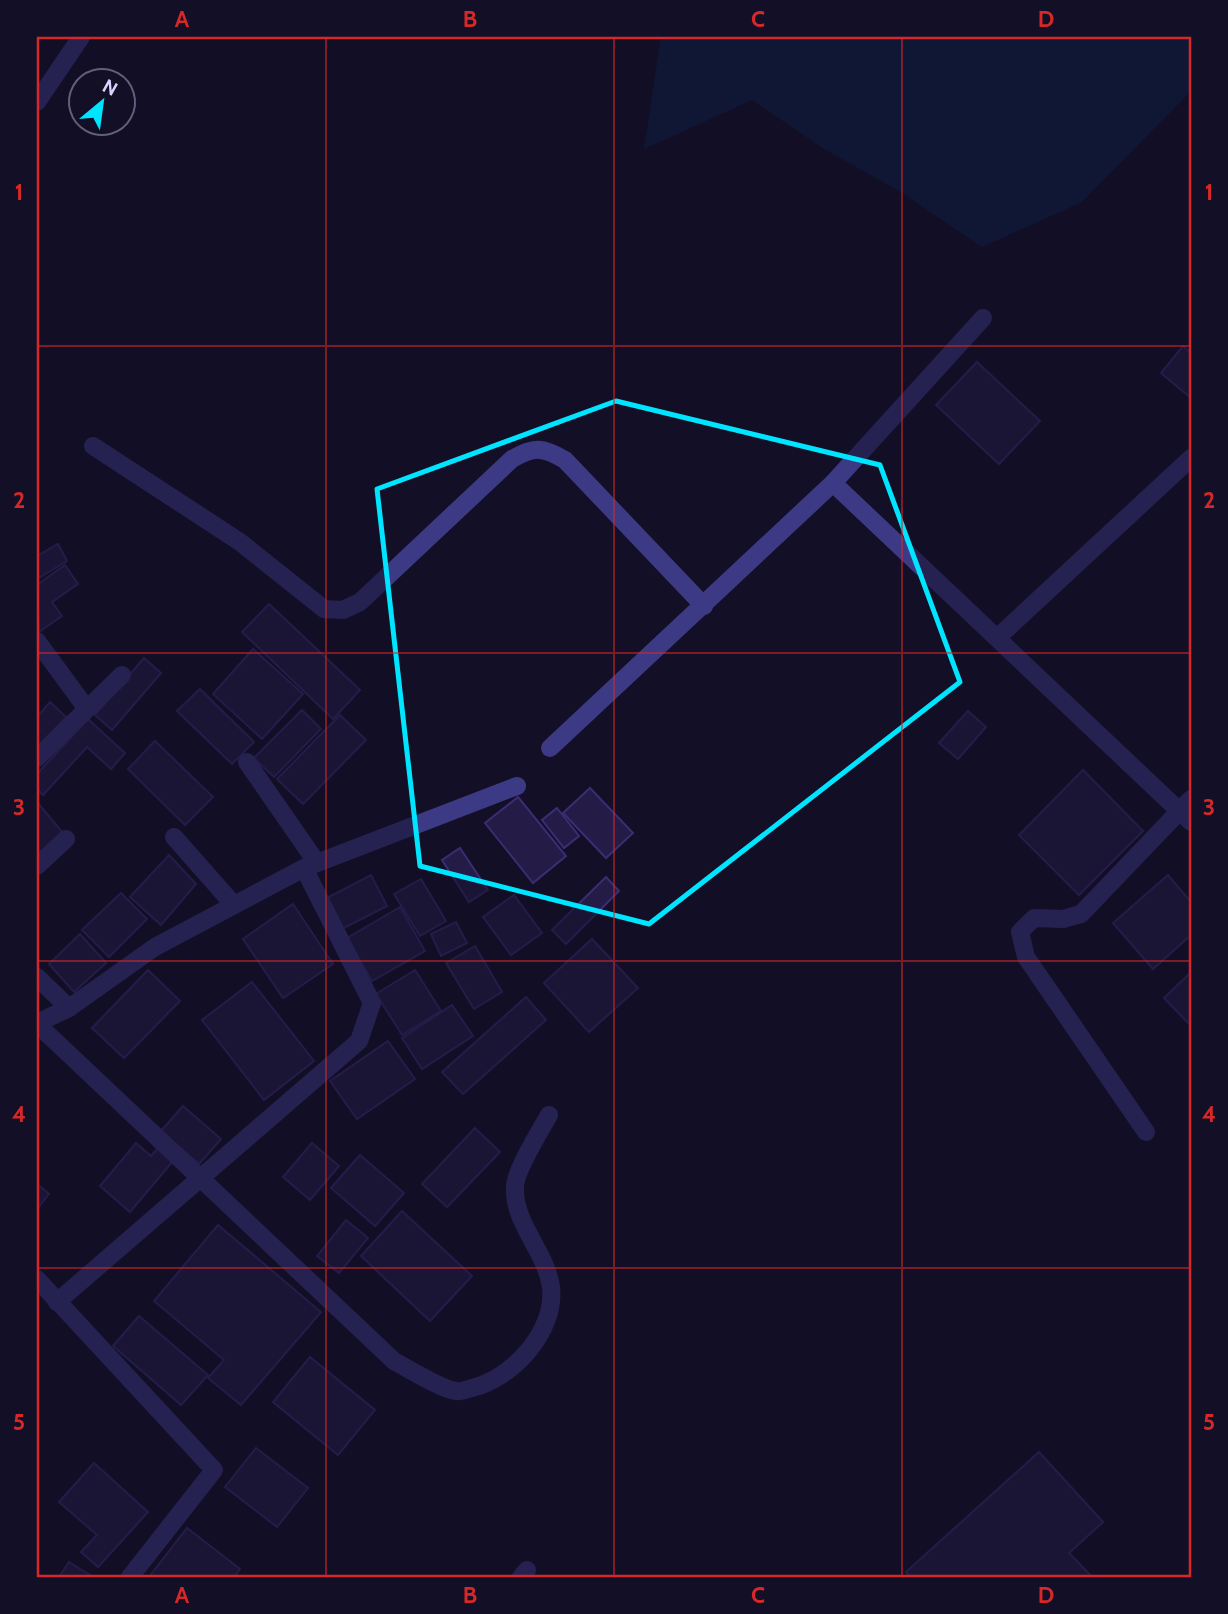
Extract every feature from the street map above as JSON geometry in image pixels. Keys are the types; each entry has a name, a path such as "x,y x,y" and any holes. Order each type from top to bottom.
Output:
{"street":[{"path":"37,102 81,37"},
{"path":"550,748 833,483 983,317"},
{"path":"93,446 240,542 324,610 343,610 360,602 512,459 529,449 549,450 565,460 704,606"},
{"path":"998,638 1191,458"},
{"path":"833,483 1187,810 1081,914 1063,919 1034,918 1020,932 1026,957 1146,1132"},
{"path":"37,641 87,709"},
{"path":"37,758 122,675"},
{"path":"57,1302 359,1041 372,1003 310,865 247,762"},
{"path":"517,786 310,865 155,947 68,1008 37,1023 394,1361 456,1391 488,1384 515,1366 537,1339 550,1311 551,1286 540,1255 516,1206 514,1184 549,1115"},
{"path":"174,836 234,905"},
{"path":"37,866 66,839"},
{"path":"37,977 68,1008"},
{"path":"37,1279 214,1470 130,1577"}],"highlighted area":[{"path":"616,401 880,465 960,682 649,924 420,866 377,489"}],"water":[{"path":"661,37 1191,37 1191,91 1082,202 982,247 901,192 824,149 752,100 644,149"}],"building":[{"path":"1183,346 1191,353 1191,398 1161,373"},
{"path":"977,362 1040,421 999,464 936,405"},
{"path":"58,544 67,561 37,579 37,556"},
{"path":"65,565 78,584 52,602 62,616 39,632 37,585"},
{"path":"269,604 360,690 333,719 242,632"},
{"path":"253,649 303,694 262,739 213,694"},
{"path":"144,658 161,673 112,730 95,715"},
{"path":"200,689 254,742 232,764 177,711"},
{"path":"50,702 66,717 37,750 37,717"},
{"path":"302,710 321,729 274,777 254,758"},
{"path":"968,711 986,727 958,759 939,743"},
{"path":"340,715 366,740 303,804 277,779"},
{"path":"88,719 125,753 111,769 87,747 43,795 37,789 37,774"},
{"path":"155,741 213,797 185,825 128,769"},
{"path":"1083,770 1143,831 1079,895 1019,835"},
{"path":"590,788 633,833 606,858 563,813"},
{"path":"518,797 566,856 533,883 485,823"},
{"path":"37,802 63,833 37,856"},
{"path":"557,808 579,836 564,848 542,820"},
{"path":"460,848 488,890 469,902 442,860"},
{"path":"169,855 196,884 161,925 130,897"},
{"path":"371,875 387,906 340,930 325,899"},
{"path":"1168,875 1191,902 1191,935 1153,969 1113,923"},
{"path":"606,877 619,891 566,944 552,930"},
{"path":"421,879 446,921 420,936 394,894"},
{"path":"121,893 147,919 109,957 82,930"},
{"path":"514,895 542,933 511,955 483,917"},
{"path":"293,904 333,964 283,998 243,939"},
{"path":"400,907 425,951 372,981 347,938"},
{"path":"456,922 467,943 441,956 431,934"},
{"path":"80,934 106,963 74,992 49,964"},
{"path":"592,939 638,988 589,1032 544,983"},
{"path":"475,946 502,992 474,1009 446,963"},
{"path":"148,970 180,1001 124,1058 92,1028"},
{"path":"415,970 441,1011 402,1035 376,994"},
{"path":"1191,972 1191,1026 1164,998"},
{"path":"252,982 314,1061 264,1100 202,1020"},
{"path":"526,997 546,1020 463,1094 442,1072"},
{"path":"452,1005 473,1036 422,1069 402,1038"},
{"path":"388,1041 415,1079 357,1119 330,1081"},
{"path":"183,1106 221,1139 199,1164 161,1131"},
{"path":"475,1128 500,1152 447,1207 422,1184"},
{"path":"136,1143 151,1156 158,1148 173,1161 130,1212 100,1186"},
{"path":"312,1143 339,1166 310,1200 283,1177"},
{"path":"360,1155 404,1193 375,1226 331,1188"},
{"path":"37,1184 49,1194 37,1209"},
{"path":"402,1211 472,1276 430,1321 361,1256"},
{"path":"346,1220 368,1238 339,1273 317,1256"},
{"path":"218,1225 321,1312 241,1405 208,1378 224,1360 154,1301"},
{"path":"139,1316 208,1375 181,1405 113,1346"},
{"path":"310,1357 375,1410 338,1455 273,1402"},
{"path":"256,1448 308,1488 277,1527 225,1487"},
{"path":"1039,1452 1103,1522 1069,1553 1092,1577 911,1577 906,1572"},
{"path":"94,1463 148,1512 98,1567 81,1552 97,1535 59,1502"},
{"path":"187,1528 240,1569 234,1577 149,1577"},
{"path":"69,1562 93,1577 59,1577"}]}
